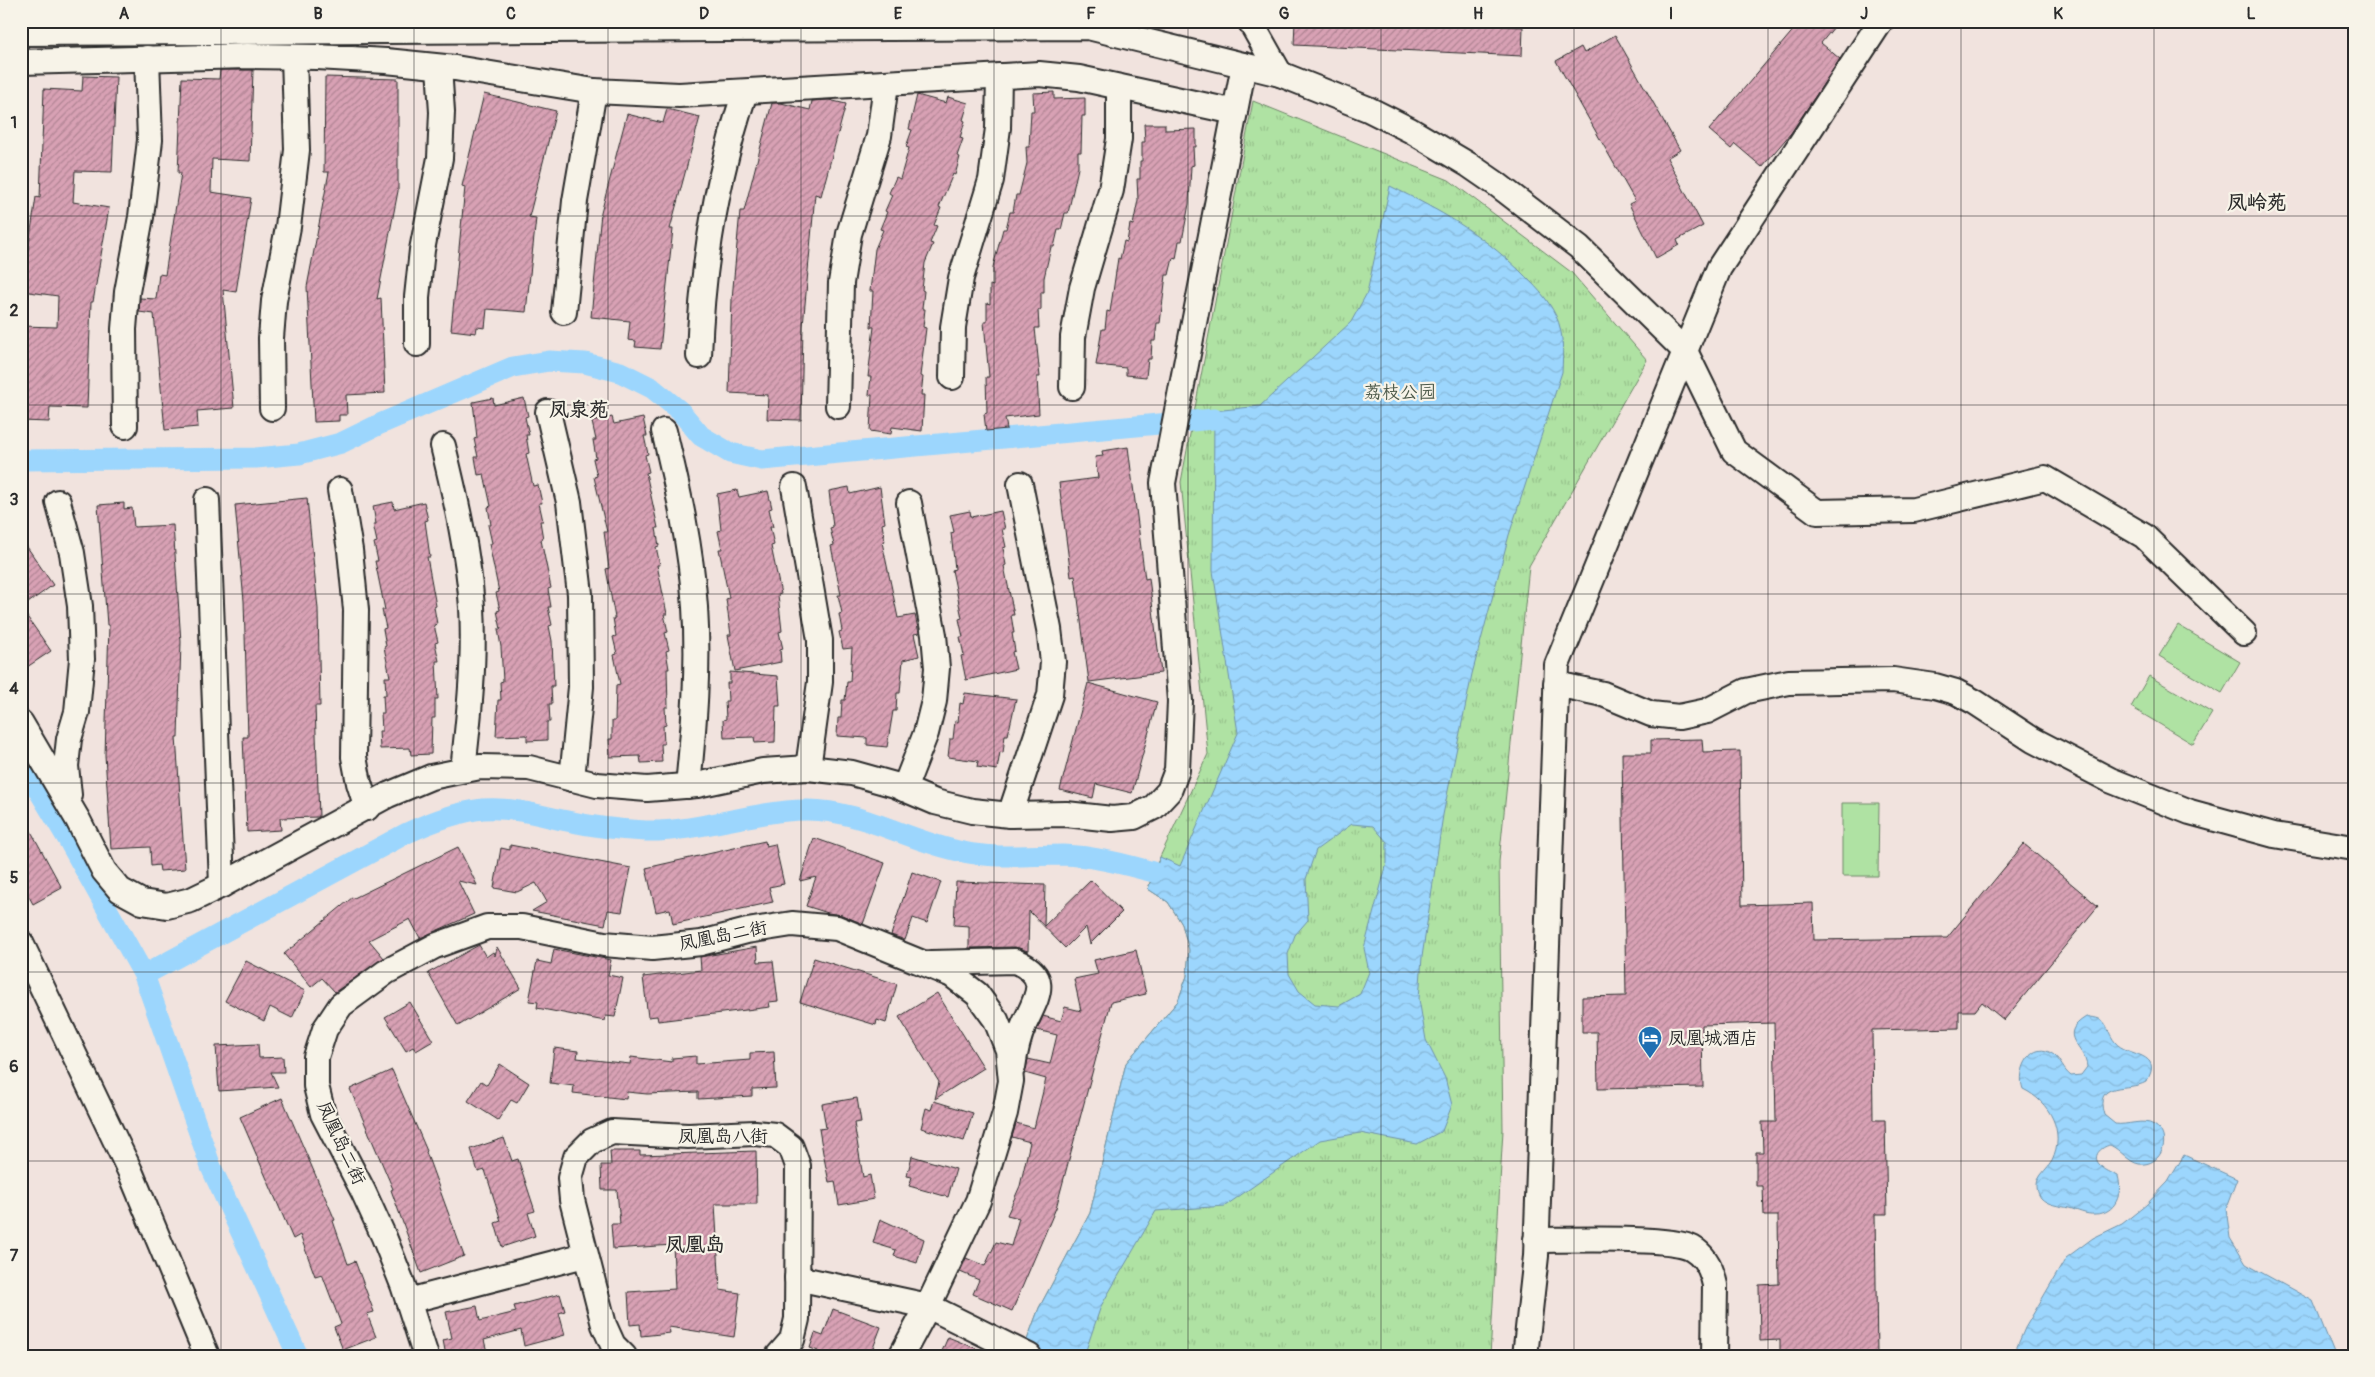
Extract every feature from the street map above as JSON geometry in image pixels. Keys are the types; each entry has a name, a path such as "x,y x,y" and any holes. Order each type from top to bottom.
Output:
{"street":[{"path":"1250,21 1280,74"},
{"path":"1525,1356 1536,1240 1557,665 1719,268 1881,21"},
{"path":"21,33 1088,27 1280,74 1368,108 1410,130 1498,185 1579,247 1685,351 1734,451 1816,512 1914,510 2045,478 2144,536 2244,633"},
{"path":"21,62 294,56 386,61 507,76 594,91 679,96 1039,74 1071,77 1235,112"},
{"path":"272,408 271,338 274,301 290,217 297,150 294,56"},
{"path":"125,426 124,329 127,292 141,217 150,140 147,58"},
{"path":"21,723 78,820 104,871 120,890 142,902 167,906 191,900 222,885 367,808 431,777 480,767 529,768 572,779 622,788 647,789 688,786 763,771 808,768 852,773 904,789 935,802 972,811 1010,815 1066,814 1112,819 1134,817 1154,807 1169,791 1178,770 1180,702 1163,482 1244,65"},
{"path":"417,344 417,297 422,250 440,158 442,112 439,67"},
{"path":"952,377 953,327 961,278 991,180 998,128 998,76"},
{"path":"838,406 841,283 849,234 879,136 886,84"},
{"path":"1072,387 1073,337 1082,288 1111,190 1119,139 1119,87"},
{"path":"564,312 575,201 594,91"},
{"path":"699,356 701,302 711,222 731,135 745,92"},
{"path":"548,412 569,502 580,594 581,687 572,779"},
{"path":"664,431 684,518 695,607 696,697 688,786"},
{"path":"443,446 462,526 472,607 472,689 463,770"},
{"path":"1010,815 1050,695 1053,662 1049,629 1020,484"},
{"path":"794,488 820,640 820,682 808,768"},
{"path":"340,490 350,550 356,610 354,757 367,808"},
{"path":"207,500 222,885"},
{"path":"58,502 72,553 80,606 82,659 77,712 69,739 66,766 69,794 78,820"},
{"path":"904,789 926,733 934,701 937,668 934,635 909,503"},
{"path":"1556,684 1603,694 1651,714 1679,717 1707,711 1746,691 1789,682 1893,680 1928,684 1956,692 1975,702 2033,740 2110,780 2190,812 2274,835 2354,848"},
{"name":"凤凰岛二街","path":"426,1356 408,1301 363,1190 323,1114 316,1086 316,1057 325,1029 341,1005 386,972 435,946 487,927 522,927 604,944 652,948 700,943 769,926 815,925 837,928 952,975 977,994 987,1007 996,1020 1008,1050 1011,1081 1005,1113 978,1201 928,1306 901,1356"},
{"path":"21,943 130,1171 207,1356"},
{"path":"923,963 1015,961 1027,966 1035,976 1039,988 1037,1001 1024,1026 1015,1053 1011,1081"},
{"name":"凤凰岛八街","path":"624,1356 613,1345 604,1325 572,1200 570,1178 576,1157 592,1141 612,1132 688,1136 761,1133 775,1135 791,1147 798,1166 798,1319 792,1340 778,1356"},
{"path":"1536,1240 1670,1242 1692,1248 1708,1264 1713,1274 1715,1286 1714,1356"},
{"path":"408,1301 586,1255"},
{"path":"797,1278 928,1306 1029,1356"}],"green space":[{"name":"荔枝公园","path":"1253,101 1449,180 1571,272 1647,360 1529,566 1499,862 1503,1130 1490,1356 1021,1356 1039,1308 1090,1213 1126,1063 1178,1001 1187,976 1189,950 1182,924 1168,902 1148,889 1153,872 1208,754 1181,482"},
{"path":"2178,625 2240,662 2222,693 2159,656"},
{"path":"2149,676 2212,713 2193,744 2131,707"},
{"path":"1842,803 1879,803 1878,876 1842,876"}],"water":[{"path":"1390,186 1459,223 1505,257 1535,286 1549,303 1559,323 1562,336 1562,372 1509,535 1472,674 1443,815 1422,957 1419,999 1426,1040 1445,1078 1452,1105 1442,1131 1417,1144 1360,1133 1320,1140 1225,1206 1156,1211 1101,1306 1084,1356 1021,1356 1039,1308 1090,1213 1126,1063 1178,1001 1187,976 1189,950 1182,924 1168,902 1148,889 1160,857 1180,866 1238,733 1213,571 1214,411 1260,406 1351,322 1367,293","holes":["1352,824 1373,826 1387,842 1387,863 1364,948 1369,972 1360,994 1339,1006 1315,1004 1299,991 1289,974 1288,954 1295,935 1308,920 1306,879 1316,850"]},
{"path":"2086,1017 2103,1021 2120,1047 2142,1056 2151,1065 2151,1072 2146,1082 2108,1091 2104,1096 2102,1104 2104,1115 2115,1124 2150,1123 2160,1130 2164,1143 2159,1156 2147,1164 2135,1163 2110,1145 2098,1152 2097,1162 2118,1176 2119,1189 2113,1206 2102,1213 2095,1214 2050,1204 2040,1196 2037,1182 2052,1161 2056,1150 2056,1129 2048,1110 2033,1095 2023,1089 2021,1081 2024,1065 2028,1058 2039,1050 2054,1055 2071,1076 2081,1075 2087,1067 2082,1053 2072,1036 2077,1024"},
{"path":"2184,1155 2237,1179 2226,1208 2230,1238 2246,1264 2313,1301 2335,1356 2013,1356 2025,1328 2066,1258 2093,1238 2122,1224 2146,1205 2168,1182"}],"building":[{"path":"1295,21 1425,21 1469,24 1470,21 1501,21 1501,26 1523,27 1522,56 1294,45"},
{"path":"1801,21 1839,21 1821,43 1840,59 1791,133 1762,167 1735,144 1731,149 1709,130"},
{"path":"1615,35 1680,150 1667,158 1703,226 1677,240 1679,245 1656,258 1629,204 1635,201 1556,61 1581,47 1584,53"},
{"path":"220,70 253,70 250,161 212,159 211,192 251,198 236,292 223,290 234,408 197,411 198,427 165,430 154,314 139,312 140,298 156,299 159,274 165,275 181,173 178,173 182,78 219,79"},
{"path":"83,76 116,77 112,172 75,171 73,202 109,208 93,302 91,302 87,408 50,407 49,422 21,421 21,326 57,327 58,296 22,291 36,197 40,198 44,89 82,91"},
{"path":"325,77 398,79 398,191 377,299 381,298 385,393 346,395 347,415 339,415 339,421 314,422 307,287 329,172 324,172"},
{"path":"1054,92 1054,99 1085,98 1085,116 1082,116 1081,152 1078,152 1078,168 1068,213 1065,213 1061,230 1058,230 1054,247 1051,247 1044,278 1044,292 1041,292 1041,310 1038,310 1039,328 1035,328 1040,377 1037,377 1039,414 1005,418 1007,429 986,431 984,414 987,413 986,377 989,377 984,322 987,322 987,303 990,304 990,285 993,286 993,267 1003,229 1006,229 1010,212 1013,212 1016,195 1019,195 1027,163 1026,147 1029,147 1031,111 1034,111 1033,93"},
{"path":"484,94 556,111 529,217 536,218 526,312 487,309 485,328 477,327 476,333 451,330 465,187 462,186"},
{"path":"917,95 946,103 948,97 968,103 960,138 963,139 957,156 960,157 955,175 953,174 939,207 941,208 934,225 937,226 930,243 933,244 925,263 922,309 925,309 923,327 926,328 920,376 923,377 921,395 924,395 922,431 892,427 891,434 870,431 872,395 869,395 871,377 868,377 874,327 871,327 873,291 870,291 875,249 883,230 880,229 892,195 889,193 896,177 900,179 909,148 906,147 912,130 909,129"},
{"path":"829,100 846,104 821,196 815,194 803,326 801,420 767,419 768,395 729,393 732,299 740,211 744,211 772,103 781,103 810,110 812,101"},
{"path":"667,109 700,117 670,229 673,229 660,349 635,347 636,341 628,340 630,321 591,317 601,213 627,114 663,123"},
{"path":"1144,124 1165,124 1165,130 1196,129 1196,147 1193,147 1194,165 1191,166 1189,204 1182,241 1179,241 1176,259 1173,258 1169,275 1166,275 1160,323 1157,323 1155,341 1152,341 1151,359 1148,359 1146,377 1126,375 1126,368 1096,365 1102,329 1105,329 1107,311 1110,312 1118,258 1120,259 1124,241 1127,242 1130,224 1133,225 1138,200 1137,179 1140,179 1142,142 1145,142"},
{"path":"493,398 494,405 524,398 528,416 525,417 529,435 526,435 529,453 526,454 533,486 538,485 542,503 539,503 543,521 540,521 543,539 541,540 551,588 548,589 551,607 548,607 552,625 549,626 552,641 554,686 551,686 552,704 549,704 550,722 547,722 547,740 527,741 527,735 496,736 498,700 501,700 500,682 503,681 498,629 501,629 497,611 500,610 496,593 499,592 489,544 492,543 488,525 491,525 488,507 491,506 484,474 478,475 475,457 478,457 474,439 477,438 473,402"},
{"path":"612,417 614,424 643,418 647,436 644,436 648,454 645,455 649,472 646,473 658,528 656,528 659,546 656,547 660,565 657,565 667,614 664,614 668,632 665,633 669,650 666,651 669,669 667,669 668,707 665,707 664,744 661,744 662,762 641,763 640,756 610,757 609,739 612,739 612,721 615,721 616,685 620,684 614,655 617,654 613,637 616,636 613,618 615,618 606,569 609,568 604,532 607,532 594,477 597,476 593,459 596,458 593,440 596,440 592,422"},
{"path":"1128,447 1145,579 1149,578 1161,673 1089,682 1075,576 1071,577 1059,483 1098,478 1095,457 1103,456 1102,451"},
{"path":"849,487 850,494 880,487 885,523 882,524 885,542 882,542 898,618 915,615 919,633 914,634 919,656 903,660 900,693 897,693 896,711 893,711 887,747 867,745 867,738 837,736 842,700 845,700 847,682 850,682 852,648 843,649 839,632 842,631 839,614 842,613 838,595 841,595 831,546 834,545 830,528 833,527 829,491"},
{"path":"737,490 739,497 768,491 772,508 769,509 774,545 771,546 781,594 778,595 782,631 779,632 783,649 780,650 781,662 735,671 728,635 731,635 726,599 729,598 719,549 722,549 718,531 721,530 717,494"},
{"path":"307,498 318,609 320,706 315,706 319,817 280,818 281,830 247,832 243,737 248,737 244,601 235,505"},
{"path":"393,502 394,509 424,502 428,520 425,521 430,557 427,557 436,606 434,607 437,624 434,625 438,642 435,643 439,661 436,661 438,699 435,699 435,718 432,718 431,754 411,755 410,748 380,749 381,713 384,713 383,695 386,695 385,677 390,677 384,647 386,646 383,629 386,628 382,610 385,610 375,561 378,561 374,543 377,542 373,524 376,524 373,506"},
{"path":"124,503 124,509 132,508 134,527 173,525 181,642 178,737 176,737 185,869 160,871 159,865 151,866 150,847 111,849 105,755 109,625 107,625 98,505"},
{"path":"970,511 971,517 1001,511 1006,547 1003,548 1006,565 1004,566 1014,615 1011,615 1015,651 1012,652 1016,669 966,680 961,656 964,655 959,619 962,618 952,570 955,569 951,533 954,532 950,515"},
{"path":"21,538 53,585 21,608"},
{"path":"21,608 51,651 21,671"},
{"path":"730,672 778,676 780,706 776,706 775,742 755,743 754,737 724,738 723,720 726,719 725,701 728,701 727,683 730,683"},
{"path":"1088,683 1157,702 1132,793 1096,784 1093,798 1060,790"},
{"path":"965,693 1016,699 1008,735 1005,735 1003,753 1000,752 997,770 977,767 978,761 948,757 950,739 953,739 955,721 958,722 960,703 963,704"},
{"name":"凤凰城酒店","path":"1702,739 1703,752 1740,751 1742,905 1813,903 1814,940 1947,938 2024,844 2098,906 2004,1020 1982,1002 1975,1011 1959,1011 1959,1028 1872,1030 1873,1120 1885,1120 1887,1214 1875,1214 1877,1356 1780,1356 1780,1340 1760,1341 1759,1285 1779,1284 1778,1216 1764,1216 1763,1186 1756,1186 1756,1152 1763,1152 1762,1122 1776,1122 1774,1023 1702,1025 1703,1087 1598,1089 1597,1032 1582,1032 1582,997 1626,996 1622,753 1651,753 1651,740"},
{"path":"21,813 62,888 33,904 21,882"},
{"path":"814,838 885,863 863,924 842,915 806,906 816,877 800,881"},
{"path":"765,841 766,846 775,844 784,884 769,887 773,902 673,924 670,909 656,912 646,868"},
{"path":"510,845 631,868 622,912 608,910 605,925 532,911 547,902 536,883 517,892 494,888 501,848 510,850"},
{"path":"458,847 477,885 458,881 474,914 420,938 410,919 369,940 384,958 335,992 322,978 311,987 284,954 353,897"},
{"path":"912,872 941,882 927,923 913,918 905,940 891,935"},
{"path":"1091,880 1122,912 1090,944 1086,927 1065,948 1029,911 1028,951 1015,947 969,948 969,926 954,925 956,882 1045,885 1044,926"},
{"path":"479,945 486,957 493,952 495,956 497,947 521,988 458,1026 428,973"},
{"path":"757,947 758,962 773,961 778,1001 769,1002 770,1007 658,1021 657,1016 648,1017 643,977 701,970 700,957"},
{"path":"554,949 611,960 608,975 623,978 615,1017 606,1016 605,1021 537,1008 538,1002 529,1001 537,961 551,964"},
{"path":"1136,950 1146,994 1111,1002 1056,1208 1012,1311 973,1294 979,1280 960,1272 966,1258 985,1266 996,1242 1011,1246 1019,1218 1007,1215 1020,1186 1030,1142 1012,1137 1016,1123 1034,1128 1046,1079 1025,1073 1028,1059 1050,1064 1057,1035 1037,1030 1043,1016 1061,1021 1065,1007 1081,1011 1074,979 1098,974 1094,960"},
{"path":"814,958 897,984 886,1023 877,1020 876,1025 800,1002"},
{"path":"246,961 305,991 292,1018 270,1007 264,1021 225,1001"},
{"path":"937,993 984,1068 935,1099 939,1082 899,1017"},
{"path":"410,1002 433,1041 416,1051 413,1047 406,1051 385,1017"},
{"path":"258,1044 259,1058 283,1057 284,1072 271,1072 278,1087 219,1091 216,1046"},
{"path":"554,1048 578,1051 577,1058 630,1064 631,1057 672,1062 672,1058 696,1056 696,1064 750,1060 750,1053 774,1052 776,1088 752,1089 752,1096 698,1099 698,1092 647,1094 627,1092 626,1099 573,1093 574,1086 550,1083"},
{"path":"500,1064 529,1083 517,1103 511,1100 498,1120 468,1101 481,1081 487,1085"},
{"path":"392,1070 427,1151 464,1256 421,1273 391,1190 393,1189 350,1089"},
{"path":"282,1098 335,1220 333,1221 348,1264 355,1261 374,1312 367,1314 376,1337 343,1350 334,1327 341,1324 322,1274 315,1276 300,1235 293,1239 240,1117"},
{"path":"857,1098 861,1122 854,1123 863,1177 870,1175 874,1199 839,1205 835,1181 829,1182 823,1153 819,1129 826,1128 822,1104"},
{"path":"934,1101 973,1113 964,1141 921,1128 926,1108 931,1110"},
{"path":"504,1138 512,1161 518,1159 535,1211 528,1213 535,1236 502,1247 495,1223 501,1221 485,1170 478,1172 471,1149"},
{"path":"610,1151 640,1151 640,1155 756,1151 757,1204 715,1204 720,1290 740,1293 734,1337 669,1327 670,1333 641,1336 640,1324 630,1325 628,1292 675,1289 673,1245 613,1249 611,1224 620,1224 617,1190 602,1190 601,1165 611,1165"},
{"path":"912,1156 956,1169 948,1197 909,1186 912,1177 907,1176"},
{"path":"880,1219 924,1239 917,1263 894,1256 896,1250 873,1243"},
{"path":"560,1294 565,1311 559,1313 565,1335 524,1346 521,1330 484,1340 488,1356 446,1356 443,1340 452,1338 446,1312 477,1306 480,1321 516,1312 514,1306"},
{"path":"833,1309 881,1327 870,1356 816,1356 818,1351 810,1348 815,1333 823,1336"},
{"path":"948,1337 992,1355 992,1356 940,1356"}],"waterway":[{"path":"21,460 256,458 299,454 341,443 380,424 513,367 549,361 585,363 620,372 652,388 680,411 701,436 730,453 762,460 1214,419"},
{"path":"21,761 69,841 144,975 211,1167 298,1356"},
{"path":"144,975 407,833 444,818 463,812 483,809 513,810 593,826 646,831 686,828 785,811 826,811 865,820 923,841 963,852 1000,856 1063,855 1086,857 1153,872"}],"place":[{"name":"凤凰城酒店","path":"1650,1059"}],"district":[{"name":"凤岭苑","path":"2257,202"},
{"name":"凤泉苑","path":"579,409"},
{"name":"凤凰岛","path":"695,1244"}]}
